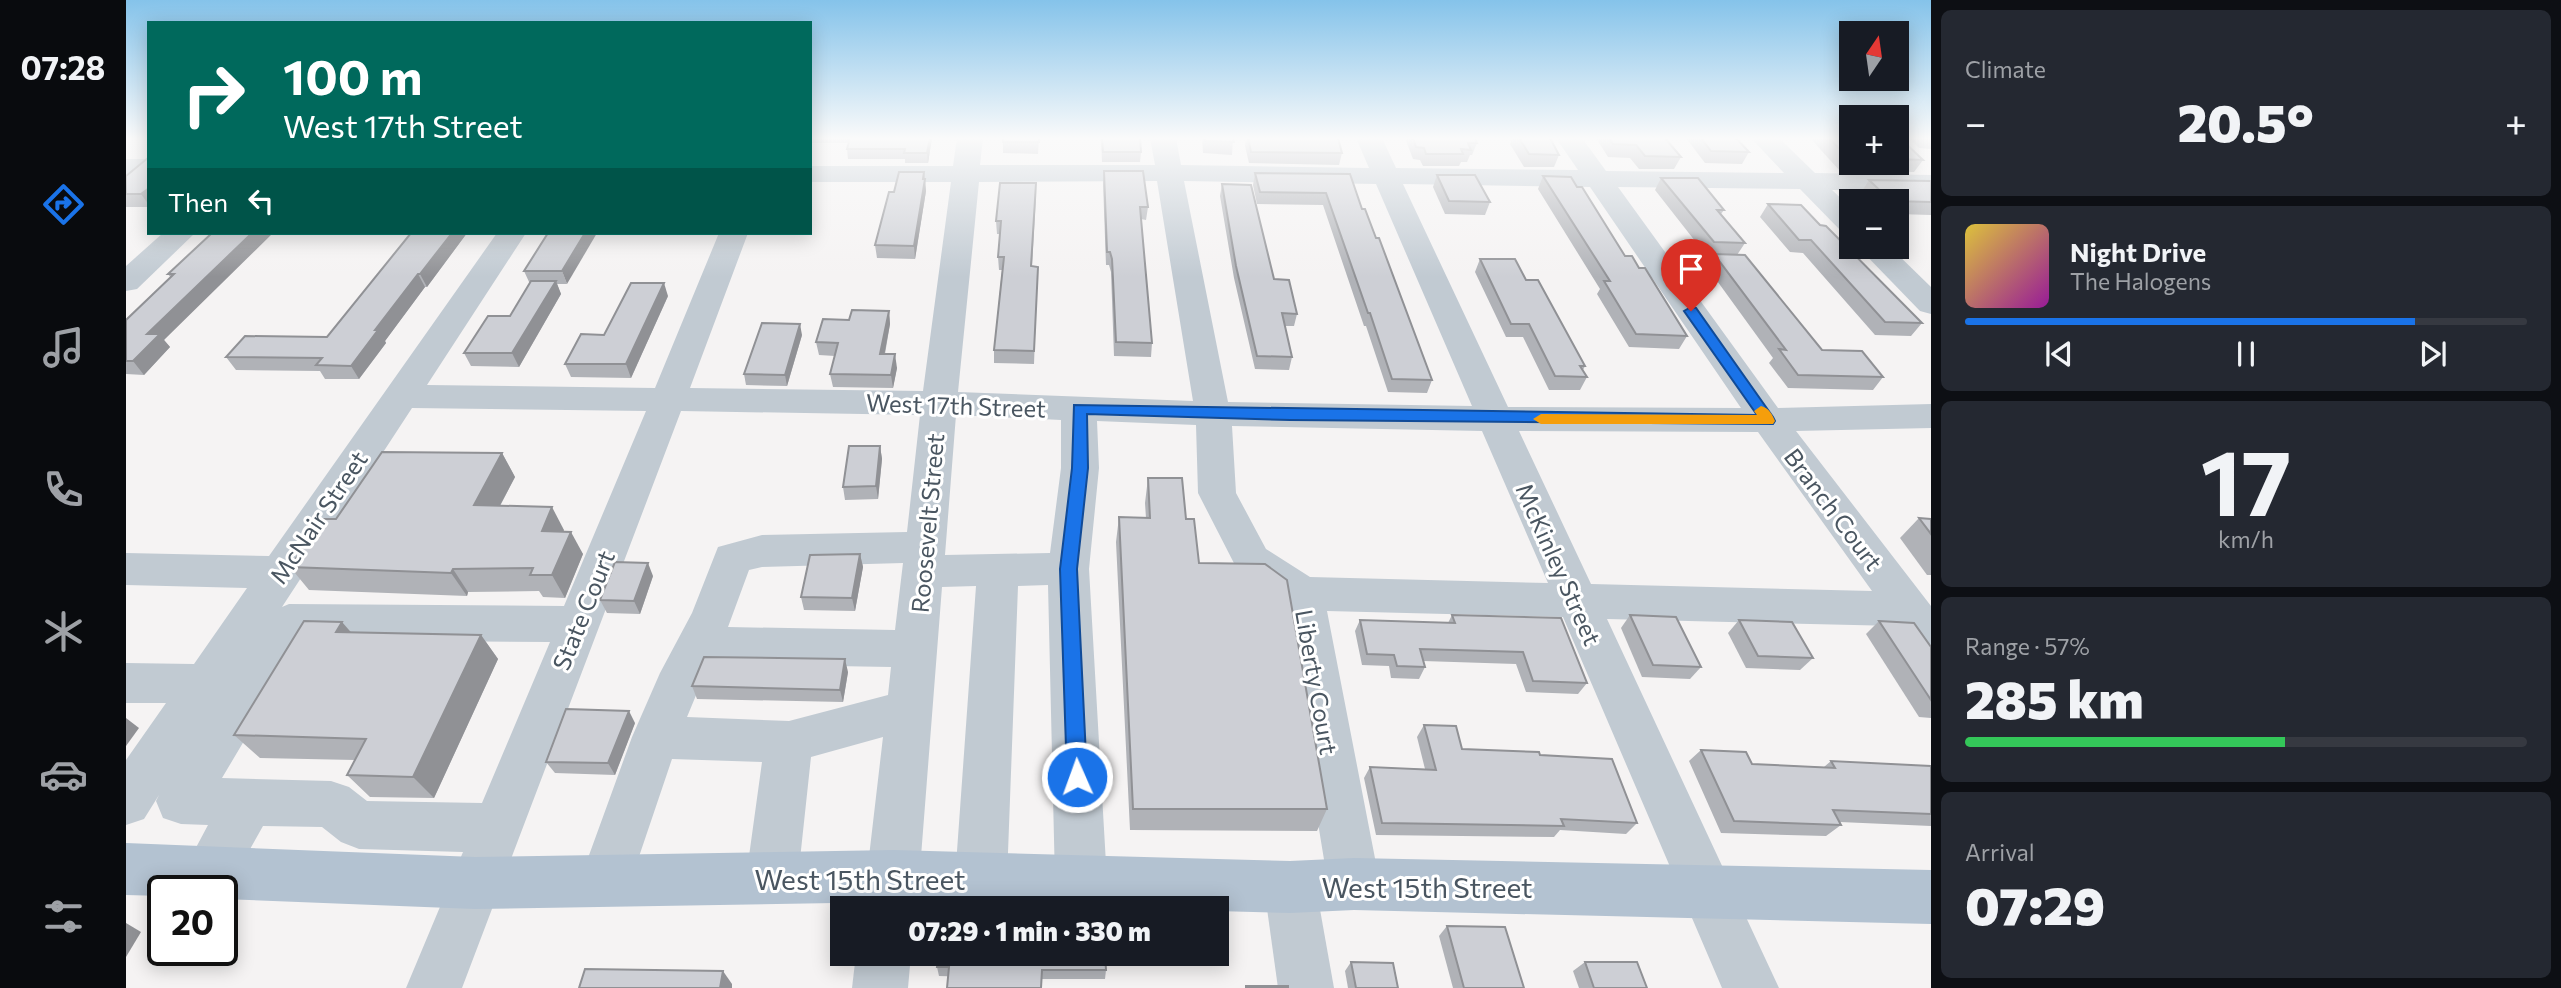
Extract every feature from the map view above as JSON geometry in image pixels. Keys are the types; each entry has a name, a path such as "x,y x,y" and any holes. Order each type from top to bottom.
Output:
{"main road":[{"name":"West 15th Street","path":"126,869 475,883 772,878 892,892 981,879 1290,887 1354,884 1931,897"}],"street":[{"name":"Roosevelt Street","path":"892,892 939,403 965,184"},
{"name":"Liberty Court","path":"1170,184 1213,414 1217,493 1252,560 1302,594 1354,884"},
{"name":"McKinley Street","path":"1388,184 1751,988"},
{"name":"Branch Court","path":"1601,184 1768,421 1920,624"},
{"path":"1809,184 1839,213"},
{"path":"126,282 178,235"},
{"name":"McNair Street","path":"126,802 205,684 270,622 280,573 509,235"},
{"name":"State Court","path":"434,988 733,235"},
{"path":"1885,259 1931,304"},
{"name":"West 17th Street","path":"400,396 939,403 1213,414 1493,419 1768,421 1931,416"},
{"path":"1079,409 1080,468 1068,569 1081,881"},
{"path":"606,880 656,737 712,616 732,558 762,551 924,559 998,569 1068,569"},
{"path":"126,569 280,573"},
{"path":"981,879 998,569"},
{"path":"1302,594 1576,601 1920,624"},
{"path":"496,828 359,825 331,804 181,801 206,761 270,622 578,624"},
{"path":"697,645 916,649"},
{"path":"126,683 205,684"},
{"path":"656,737 789,742 910,709"},
{"path":"772,878 789,742"},
{"path":"154,760 206,761"},
{"path":"209,872 249,803"},
{"path":"351,877 372,825"},
{"path":"1290,887 1306,988"},
{"path":"880,988 883,966"}],"building":[{"path":"126,184 147,184 147,190 141,194 126,194"},
{"path":"896,184 924,184 914,246 875,245 889,192 894,192"},
{"path":"1000,184 1036,184 1031,266 1038,267 1034,351 994,350 1004,257 998,257 1001,221 996,221"},
{"path":"1104,184 1145,184 1148,207 1140,207 1152,343 1116,342 1112,259 1110,252 1107,252"},
{"path":"1222,184 1251,185 1274,279 1289,280 1297,314 1282,313 1292,357 1257,356 1236,266"},
{"path":"1258,184 1353,184 1362,209 1365,209 1376,238 1379,238 1432,380 1392,379 1326,193 1260,192"},
{"path":"1441,184 1480,184 1490,202 1449,201"},
{"path":"1548,184 1575,184 1582,187 1625,256 1632,256 1639,268 1645,268 1687,336 1636,334 1604,281 1610,281"},
{"path":"1666,184 1703,184 1724,210 1717,210 1745,243 1714,242"},
{"path":"1873,184 1931,184 1931,202 1909,201 1909,189 1878,189"},
{"path":"1768,204 1801,205 1820,225 1826,226 1839,239 1839,259 1859,259 1922,323 1885,322 1811,240 1799,240"},
{"path":"210,235 250,235 147,334 160,334 133,361 126,361 126,320 174,274 168,274"},
{"path":"409,235 450,235 375,330 378,330 351,366 316,365 322,358 226,357 245,336 327,337"},
{"path":"547,235 584,235 562,271 524,271"},
{"path":"1714,254 1745,255 1822,350 1862,351 1883,377 1798,375 1779,349 1786,350"},
{"path":"1480,259 1515,259 1526,280 1538,280 1585,366 1580,366 1587,377 1555,376 1529,324 1511,324"},
{"path":"531,281 556,281 512,353 464,353 488,316 510,316"},
{"path":"631,283 664,283 626,364 565,364 581,334 604,335"},
{"path":"852,310 889,311 880,354 895,354 891,375 830,374 838,343 816,342 823,319 849,320"},
{"path":"762,323 800,324 785,375 744,374"},
{"path":"849,446 880,446 876,486 843,487"},
{"path":"382,452 502,453 474,505 552,507 542,531 571,532 552,575 530,575 533,568 453,569 451,573 290,567 323,519 336,519"},
{"path":"1148,478 1182,478 1186,519 1194,519 1199,563 1265,564 1287,580 1327,809 1133,809 1119,517 1150,518"},
{"path":"1919,518 1931,519 1931,534"},
{"path":"860,554 852,598 801,597 810,555"},
{"path":"615,562 648,563 634,601 600,600"},
{"path":"1452,615 1561,618 1587,683 1533,681 1523,652 1420,649 1425,667 1397,666 1394,655 1367,654 1360,620 1455,623"},
{"path":"1630,615 1676,617 1701,667 1653,665"},
{"path":"1739,620 1792,622 1813,658 1758,656"},
{"path":"304,621 342,622 336,632 481,635 413,777 347,775 366,739 234,735"},
{"path":"1879,621 1914,623 1931,647 1931,700"},
{"path":"704,657 845,659 840,690 692,686"},
{"path":"566,709 629,711 608,763 546,762"},
{"path":"1424,725 1456,726 1462,749 1539,752 1540,755 1612,759 1637,823 1561,819 1564,826 1382,823 1370,767 1436,770"},
{"path":"1701,750 1746,752 1752,764 1835,768 1831,761 1931,766 1931,814 1833,810 1841,825 1734,821"},
{"path":"1447,926 1505,927 1524,988 1464,988"},
{"path":"1351,962 1393,963 1398,988 1356,988"},
{"path":"1585,962 1637,962 1647,988 1594,988"},
{"path":"1106,966 1106,970 1042,970 1041,988 947,988 949,967 937,967"},
{"path":"585,969 723,971 720,988 579,988"},
{"path":"1288,986 1288,988 1246,988"}],"slow traffic":[{"path":"1541,419 1768,421 1761,411"}],"route":[{"path":"1077,777 1068,569 1080,468 1079,409 1493,419 1768,421 1691,311"}]}
